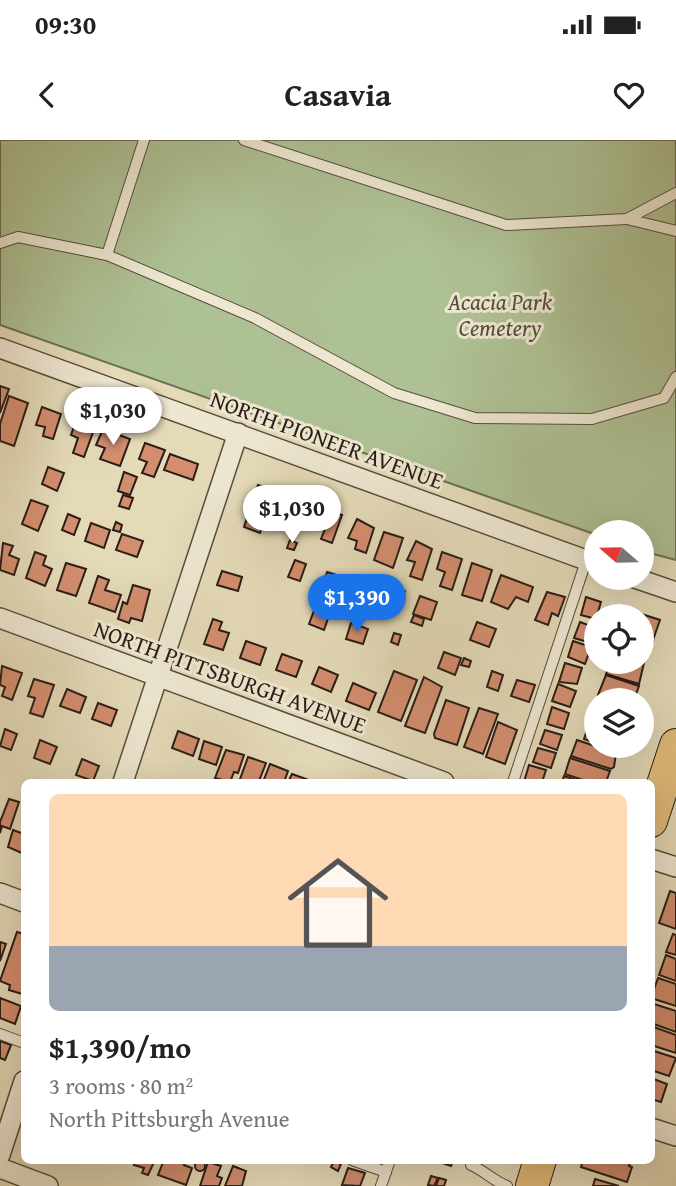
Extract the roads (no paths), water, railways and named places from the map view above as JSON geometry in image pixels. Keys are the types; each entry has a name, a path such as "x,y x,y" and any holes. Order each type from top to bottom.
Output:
{"main road":[{"path":"655,809 676,745"},
{"path":"532,1186 539,1164"}],"street":[{"name":"NORTH PIONEER AVENUE","path":"0,348 584,560"},
{"path":"124,779 238,433"},
{"path":"654,584 676,592"},
{"name":"NORTH PITTSBURGH AVENUE","path":"0,618 435,779"},
{"path":"655,860 676,867"},
{"path":"0,893 21,901"},
{"path":"0,1155 21,1090"},
{"path":"655,1129 676,1136"},
{"path":"0,1168 48,1186"}],"lane":[{"path":"107,255 144,140"},
{"path":"244,140 506,225 627,219 676,231"},
{"path":"627,219 676,192"},
{"path":"0,243 18,237 107,255 255,318 394,393 475,418 592,419 664,398 676,377"},
{"path":"514,779 584,583"},
{"path":"0,1034 21,1042"},
{"path":"363,1164 386,1172"},
{"path":"381,1186 389,1164"},
{"path":"471,1164 485,1171 492,1180 507,1186"}],"park label":[{"name":"Acacia Park Cemetery","path":"500,315"}]}
